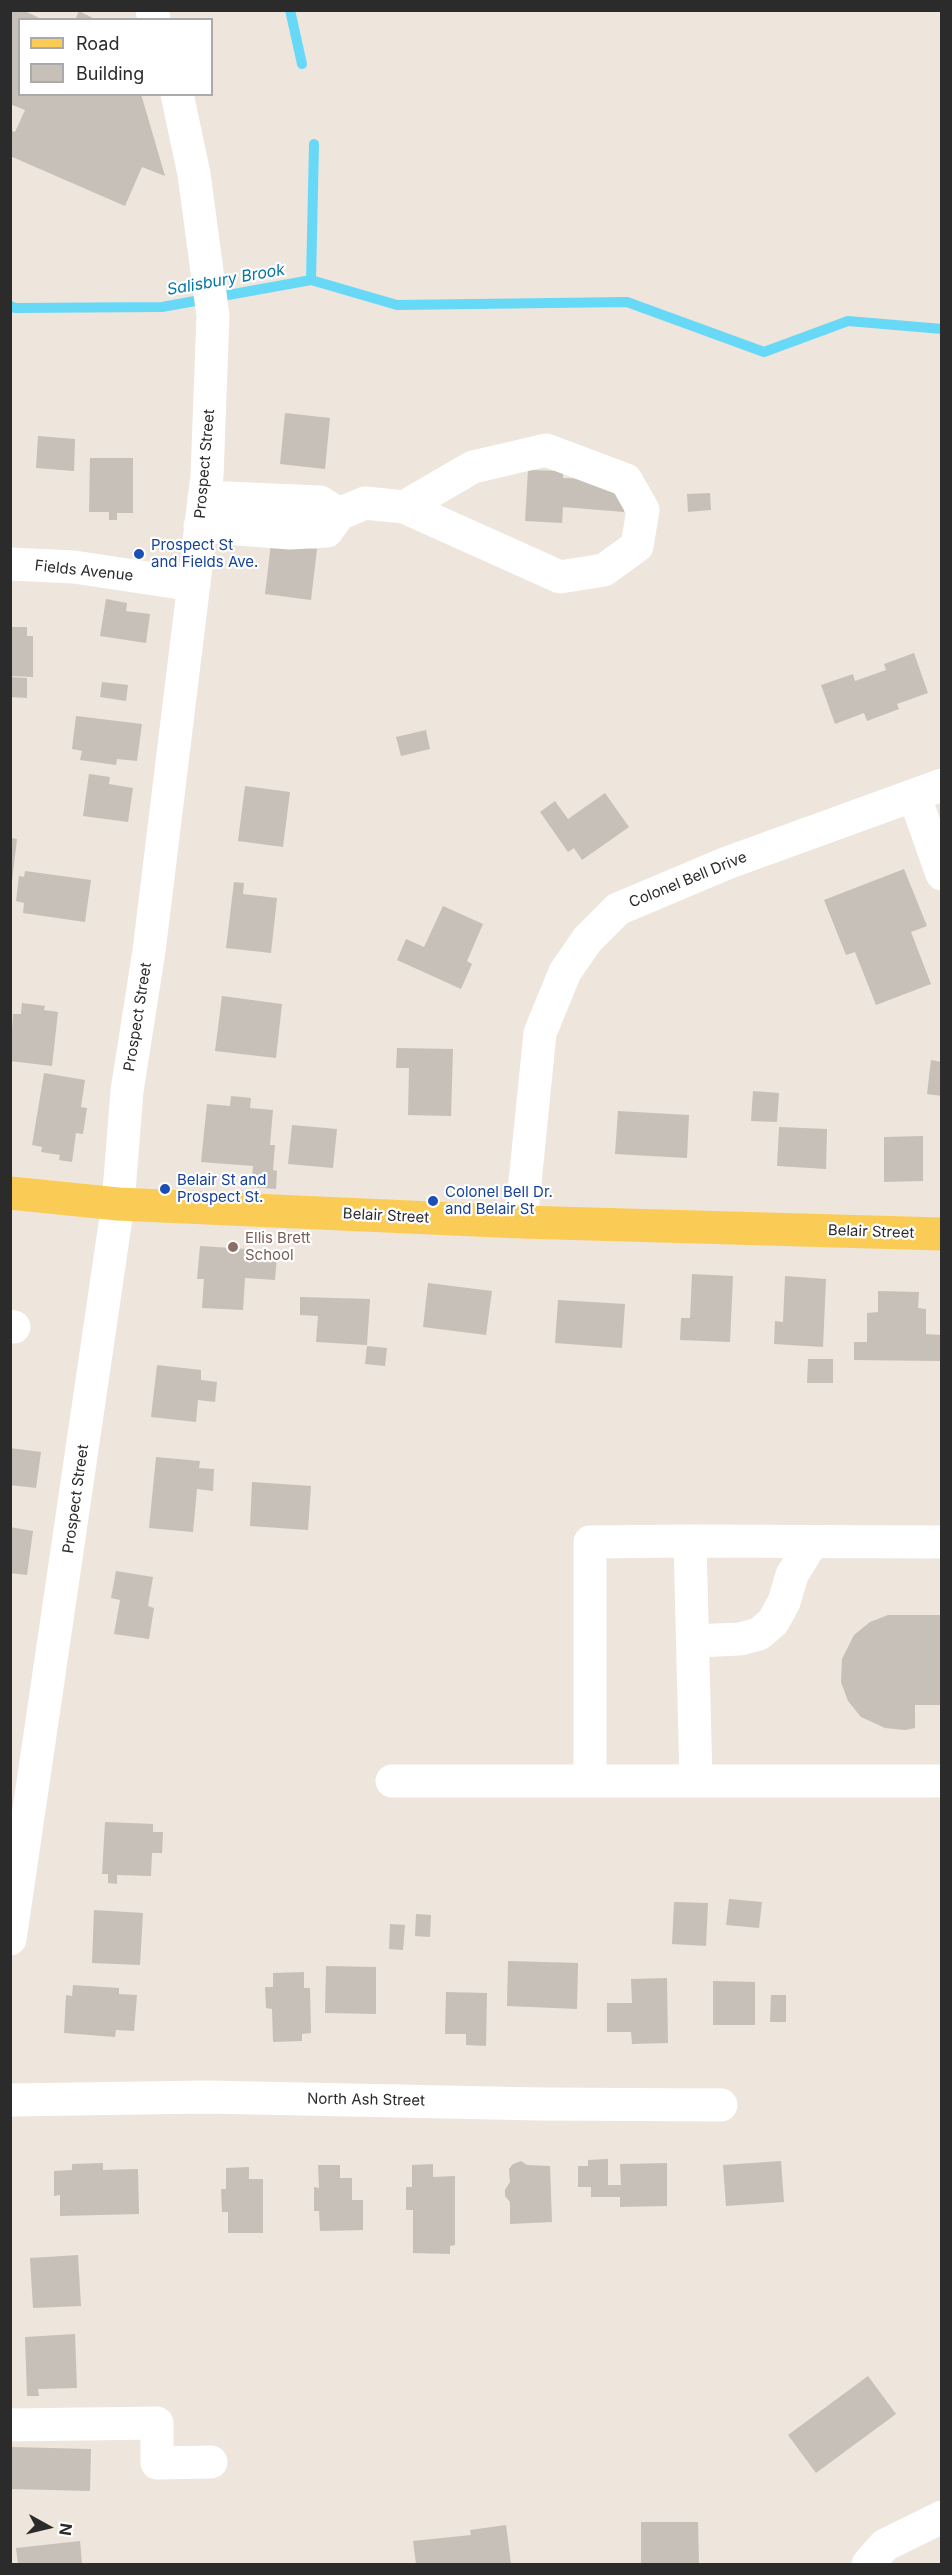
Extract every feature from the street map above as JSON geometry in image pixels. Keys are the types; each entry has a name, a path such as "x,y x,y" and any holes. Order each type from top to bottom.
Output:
{"main road":[{"name":"Belair Street","path":"10,1193 118,1204 521,1222 942,1234"}],"street":[{"name":"Prospect Street","path":"10,1939 118,1204 120,1154 127,1091 149,951 207,476 211,301 194,174 177,96"},
{"path":"202,511 290,533 327,531 339,514 365,503 404,507 560,577 604,570 637,546 643,510 626,480 546,450 473,467 404,507"},
{"name":"Fields Avenue","path":"10,564 74,567 194,585"},
{"path":"928,790 942,874"},
{"name":"Colonel Bell Drive","path":"521,1222 540,1034 564,972 587,940 618,909 726,863 928,790"},
{"path":"690,1541 696,1781"},
{"path":"590,1781 590,1542 942,1542"},
{"path":"693,1641 740,1639 759,1634 773,1622 784,1602 792,1575 813,1542"},
{"path":"392,1781 942,1781"},
{"name":"North Ash Street","path":"10,2100 206,2097 578,2105 721,2104"},
{"path":"10,2424 157,2423 157,2463 211,2462"},
{"path":"868,2565 885,2545 942,2517"}],"building":[{"path":"10,10 23,10 39,18 18,18 18,96 142,96 165,176 142,167 125,206 10,156 10,130 15,132 25,110 10,104"},
{"path":"79,11 93,18 76,18"},
{"path":"285,413 330,418 325,469 280,464"},
{"path":"38,436 75,439 74,471 36,468"},
{"path":"90,458 133,458 133,513 117,513 117,520 109,520 109,512 89,512"},
{"path":"528,470 563,471 563,478 594,479 626,487 624,512 563,507 562,523 525,521"},
{"path":"710,493 711,510 688,512 687,494"},
{"path":"271,543 317,549 311,600 265,594"},
{"path":"106,599 127,603 126,611 150,614 146,643 100,636"},
{"path":"10,627 27,627 27,636 33,636 33,677 10,676"},
{"path":"914,653 928,693 897,704 899,709 867,721 864,713 835,724 821,685 853,674 855,681 886,670 884,664"},
{"path":"10,677 27,678 27,698 10,697"},
{"path":"102,682 128,685 126,701 100,697"},
{"path":"76,716 142,724 137,761 117,759 116,765 80,760 82,751 72,749"},
{"path":"426,730 430,749 401,756 396,737"},
{"path":"89,774 110,777 109,784 133,788 128,822 83,816"},
{"path":"245,786 290,792 283,847 238,841"},
{"path":"605,793 629,827 582,860 574,848 568,852 540,812 555,801 568,819"},
{"path":"10,838 17,839 12,881 10,881"},
{"path":"904,869 927,926 911,932 931,984 876,1005 855,952 846,955 824,900"},
{"path":"25,871 91,880 85,922 23,913 24,903 16,901 19,876 24,877"},
{"path":"234,882 244,883 243,894 277,898 271,953 226,948"},
{"path":"443,906 483,924 467,961 472,964 461,989 397,960 406,939 424,947"},
{"path":"222,996 282,1004 276,1058 215,1051"},
{"path":"22,1003 45,1006 44,1010 58,1012 52,1066 10,1061 13,1014 21,1014"},
{"path":"397,1048 453,1049 451,1116 408,1115 409,1068 396,1068"},
{"path":"931,1060 942,1062 942,1096 927,1094"},
{"path":"44,1073 85,1080 81,1107 87,1108 83,1134 76,1133 72,1162 59,1160 60,1155 41,1152 42,1147 32,1145"},
{"path":"753,1091 779,1093 777,1122 751,1121"},
{"path":"231,1096 251,1098 250,1108 273,1110 270,1145 275,1145 273,1170 277,1171 276,1189 251,1187 253,1166 201,1162 207,1104 230,1106"},
{"path":"618,1111 689,1115 687,1158 615,1154"},
{"path":"292,1125 337,1129 333,1168 288,1164"},
{"path":"779,1127 827,1129 826,1169 777,1166"},
{"path":"923,1136 923,1181 884,1182 884,1137"},
{"path":"200,1246 247,1249 247,1254 277,1256 275,1280 245,1278 243,1310 202,1308 204,1279 197,1279"},
{"path":"692,1274 733,1276 730,1342 680,1340 681,1318 690,1318"},
{"path":"785,1276 826,1279 823,1347 774,1344 775,1321 783,1322"},
{"path":"428,1283 492,1291 486,1335 423,1327"},
{"path":"878,1291 919,1292 918,1308 926,1309 926,1334 942,1335 942,1361 854,1360 854,1342 867,1342 867,1313 878,1312"},
{"path":"300,1297 370,1299 367,1345 316,1342 318,1316 300,1315"},
{"path":"558,1300 625,1304 622,1348 555,1343"},
{"path":"367,1346 387,1348 385,1366 365,1364"},
{"path":"808,1359 833,1359 833,1383 807,1383"},
{"path":"157,1365 201,1370 201,1380 217,1382 215,1402 198,1400 196,1422 151,1417"},
{"path":"10,1448 41,1452 36,1488 10,1485"},
{"path":"156,1457 200,1461 199,1468 214,1469 213,1491 197,1489 193,1532 149,1528"},
{"path":"252,1482 311,1486 308,1530 250,1526"},
{"path":"10,1527 33,1531 27,1575 10,1573"},
{"path":"116,1571 153,1577 148,1606 154,1608 149,1639 114,1634 120,1600 111,1598"},
{"path":"888,1615 942,1615 942,1705 915,1705 915,1728 905,1730 885,1728 861,1717 848,1701 841,1682 842,1659 854,1635 870,1622"},
{"path":"105,1822 153,1824 153,1832 163,1832 162,1853 152,1853 151,1876 117,1875 117,1884 108,1883 108,1874 102,1874"},
{"path":"729,1899 762,1902 759,1928 726,1925"},
{"path":"674,1902 708,1903 706,1946 672,1944"},
{"path":"94,1910 143,1913 140,1965 92,1963"},
{"path":"416,1914 431,1915 430,1937 415,1936"},
{"path":"390,1924 405,1925 403,1950 389,1949"},
{"path":"508,1961 578,1963 577,2009 507,2006"},
{"path":"326,1966 376,1967 376,2014 325,2013"},
{"path":"304,1972 304,1988 310,1988 311,2033 302,2034 302,2041 273,2042 272,2009 266,2008 265,1987 273,1987 273,1973"},
{"path":"667,1978 668,2043 632,2044 631,2032 607,2032 607,2003 632,2003 631,1979"},
{"path":"713,1981 755,1982 755,2025 713,2025"},
{"path":"73,1985 119,1988 119,1994 137,1995 134,2031 116,2030 115,2037 64,2033 66,1995 72,1996"},
{"path":"446,1992 487,1993 486,2046 466,2045 466,2034 445,2034"},
{"path":"771,1995 786,1995 786,2022 770,2022"},
{"path":"608,2159 608,2185 621,2185 620,2164 667,2163 667,2206 620,2207 620,2197 591,2197 591,2187 578,2187 578,2166 588,2166 588,2160"},
{"path":"521,2161 527,2165 550,2166 552,2222 510,2224 510,2202 505,2196 505,2190 510,2182 509,2169 513,2164"},
{"path":"781,2161 784,2202 726,2206 723,2165"},
{"path":"103,2163 103,2170 138,2169 139,2214 60,2216 60,2195 54,2196 54,2171 72,2170 72,2164"},
{"path":"433,2164 433,2177 455,2176 455,2245 450,2246 450,2254 413,2253 413,2210 406,2210 406,2187 412,2187 412,2165"},
{"path":"318,2165 340,2165 340,2178 352,2178 352,2200 363,2200 363,2230 320,2231 319,2211 314,2211 314,2187 319,2188"},
{"path":"249,2167 249,2179 263,2179 263,2233 228,2233 228,2212 222,2212 221,2189 226,2189 226,2168"},
{"path":"78,2255 81,2306 33,2308 30,2258"},
{"path":"75,2334 77,2388 38,2389 39,2396 27,2396 25,2337"},
{"path":"868,2376 896,2414 816,2473 788,2435"},
{"path":"10,2447 91,2449 90,2491 10,2489"},
{"path":"641,2522 698,2522 699,2564 641,2564"},
{"path":"506,2525 511,2564 416,2564 413,2541 471,2535 470,2530"},
{"path":"80,2541 82,2564 18,2564 16,2548"}],"waterway":[{"name":"Salisbury Brook","path":"290,10 302,64"},
{"name":"Salisbury Brook","path":"10,306 15,308 162,307 311,280 314,144"},
{"path":"311,280 397,305 627,302 764,352 848,321 942,329"}],"place":[{"name":"Prospect St and Fields Ave.","path":"139,554"},
{"name":"Belair St and Prospect St.","path":"165,1189"},
{"name":"Colonel Bell Dr. and Belair St","path":"433,1201"},
{"name":"Ellis Brett School","path":"233,1247"}]}
